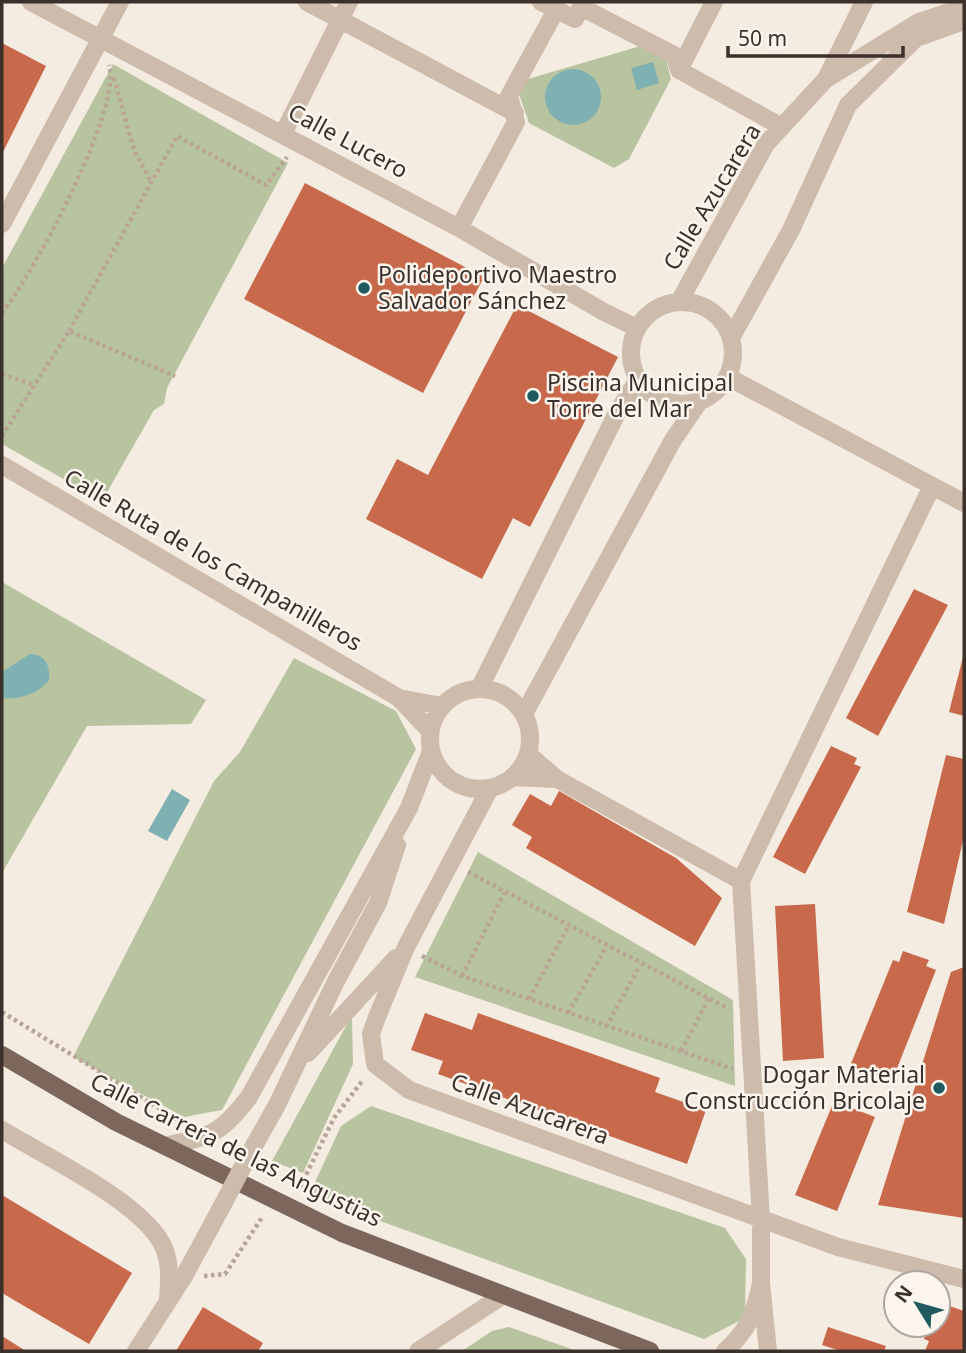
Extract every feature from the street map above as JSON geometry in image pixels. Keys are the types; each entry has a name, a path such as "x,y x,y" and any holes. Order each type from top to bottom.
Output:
{"main road":[{"name":"Calle Carrera de las Angustias","path":"2,1055 116,1122 342,1233 650,1351"}],"street":[{"name":"Calle Lucero","path":"32,2 459,228 604,312 637,328"},
{"path":"2,224 120,2"},
{"path":"307,2 515,113"},
{"path":"290,138 349,2"},
{"path":"679,70 714,2"},
{"path":"826,79 864,2"},
{"path":"459,228 516,122 509,96 548,6 580,9 674,55 679,70 782,127"},
{"name":"Calle Azucarera","path":"679,302 766,145 826,79 919,22 964,7"},
{"path":"731,338 791,230 848,105 916,38 964,21"},
{"path":"679,302 702,305 720,318 731,338 732,364 728,377 711,396 699,402 682,405 665,402 649,393 638,380 632,365 631,348 637,328 650,313 679,302"},
{"path":"728,377 964,503"},
{"path":"479,689 618,411 638,380"},
{"path":"524,714 673,440 699,402"},
{"name":"Calle Ruta de los Campanilleros","path":"2,466 399,698 430,732"},
{"path":"768,1351 761,1283 761,1219 741,881 932,486"},
{"path":"512,778 528,754 529,727 524,714 512,701 496,691 479,689 465,691 442,706 430,732 431,751 439,769 449,779 476,789 490,788 512,778 557,779"},
{"name":"Calle Ruta de los Campanilleros","path":"399,698 442,706"},
{"path":"136,1351 183,1278 221,1208 378,904 409,808 431,751"},
{"path":"528,754 557,779 741,881"},
{"path":"375,1064 372,1034 406,947 490,788"},
{"path":"168,1146 209,1136 227,1125 249,1097 409,808"},
{"path":"294,1069 406,947"},
{"name":"Calle Azucarera","path":"375,1064 409,1090 761,1219 838,1247 964,1279"},
{"path":"2,1130 127,1205 151,1228 163,1247 169,1269 168,1301"},
{"path":"725,1351 740,1338 755,1314 761,1283"},
{"path":"418,1351 502,1296"}],"path":[{"path":"101,39 134,150 151,182"},
{"path":"2,313 67,203 99,129 113,77"},
{"path":"2,436 69,331 177,136 266,185 290,138"},
{"path":"69,331 174,376"},
{"path":"2,374 34,386"},
{"path":"452,863 640,965 749,1020"},
{"path":"462,976 505,892"},
{"path":"529,999 569,925"},
{"path":"568,1013 607,946"},
{"path":"406,947 462,976 752,1076"},
{"path":"606,1027 640,965"},
{"path":"681,1051 709,998"},
{"path":"2,1012 178,1121"},
{"path":"299,1187 334,1118 375,1064"},
{"path":"183,1278 225,1274 263,1216"}],"green space":[{"path":"644,45 665,56 671,79 629,159 614,168 529,123 519,94 528,79"},
{"path":"113,64 288,163 167,388 164,404 154,410 102,501 2,444 2,268"},
{"path":"2,582 206,700 191,724 87,726 2,873"},
{"path":"294,658 396,711 416,749 222,1110 184,1117 73,1057 214,781 240,752"},
{"path":"478,852 733,1000 735,1086 415,977"},
{"path":"352,1015 353,1064 303,1173 272,1161"},
{"path":"371,1106 725,1228 746,1259 745,1318 704,1339 309,1195 341,1126"},
{"path":"509,1327 577,1351 462,1351 492,1331"}],"water":[{"path":"653,62 659,83 637,90 631,68"},
{"path":"573,69 584,71 593,77 599,86 599,108 593,117 584,123 573,125 562,123 553,117 547,108 545,97 547,86 553,77 562,71"},
{"path":"30,654 40,656 46,662 49,680 28,695 2,698 2,672"},
{"path":"172,789 190,800 167,841 148,831"}],"building":[{"path":"2,43 46,66 2,154"},
{"name":"Polideportivo Maestro Salvador Sánchez","path":"305,183 484,277 423,393 244,299"},
{"name":"Piscina Municipal Torre del Mar","path":"517,305 618,357 530,527 513,518 482,579 366,519 397,459 428,475"},
{"path":"914,589 948,605 878,736 846,718"},
{"path":"964,657 964,716 949,712"},
{"path":"831,746 857,758 854,764 861,767 805,874 773,857"},
{"path":"946,755 964,759 964,836 944,924 907,912"},
{"path":"559,791 676,858 722,898 695,946 526,848 532,837 512,825 530,794 551,806"},
{"path":"815,904 824,1058 783,1061 775,906"},
{"path":"903,951 929,960 926,966 936,970 892,1081 850,1066 893,960 899,962"},
{"name":"Dogar Material Construcción Bricolaje","path":"964,967 964,1218 878,1205 951,972"},
{"path":"425,1013 472,1030 478,1013 660,1078 655,1092 706,1110 687,1164 438,1074 443,1061 411,1050"},
{"path":"834,1101 875,1117 837,1211 795,1195"},
{"path":"2,1195 132,1273 89,1344 2,1293"},
{"path":"203,1307 263,1343 258,1351 176,1351"},
{"path":"952,1307 964,1311 964,1351 925,1351 929,1341 924,1339 952,1339"},
{"path":"828,1327 886,1346 884,1351 841,1351 822,1345"},
{"path":"2,1336 26,1351 2,1351"}],"place":[{"name":"Polideportivo Maestro Salvador Sánchez","path":"364,288"},
{"name":"Piscina Municipal Torre del Mar","path":"533,396"},
{"name":"Dogar Material Construcción Bricolaje","path":"939,1088"}]}
